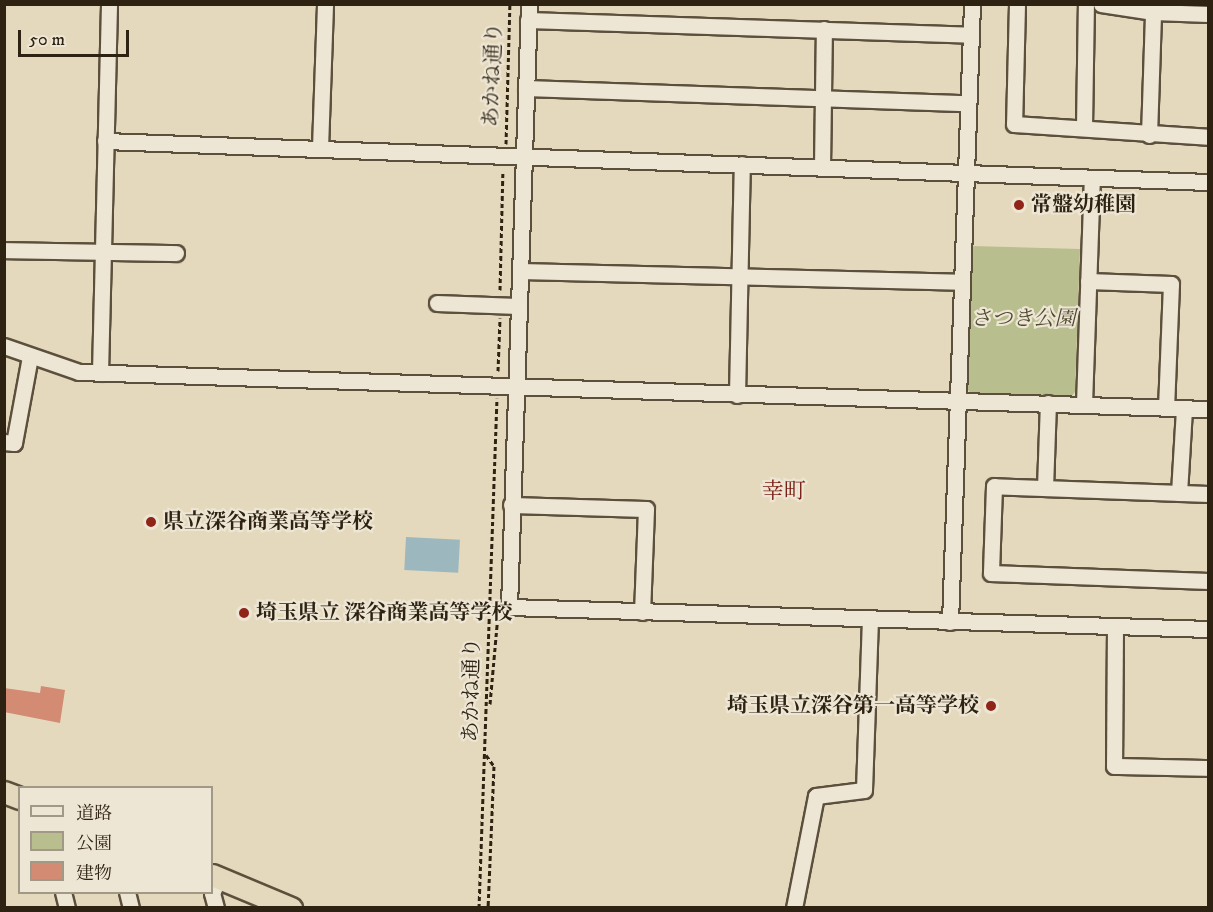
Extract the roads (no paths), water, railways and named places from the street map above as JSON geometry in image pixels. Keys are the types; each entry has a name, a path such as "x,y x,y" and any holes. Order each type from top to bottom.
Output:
{"highway":[{"path":"215,877 291,908"}],"street":[{"path":"100,373 109,4"},
{"path":"320,148 325,4"},
{"path":"529,4 509,607 1209,629"},
{"path":"950,622 966,103 972,4"},
{"path":"1017,4 1014,124 1084,127 1149,135 1209,137"},
{"path":"1084,127 1086,4"},
{"path":"1101,4 1153,12 1209,14"},
{"path":"1149,135 1153,12"},
{"path":"528,20 971,35"},
{"path":"822,167 824,29"},
{"path":"526,88 966,103"},
{"path":"105,141 1209,182"},
{"path":"737,395 741,164"},
{"path":"1084,405 1092,177"},
{"path":"4,250 104,254 176,253"},
{"path":"520,271 960,282"},
{"path":"1088,281 1171,284 1166,407"},
{"path":"437,303 518,306"},
{"path":"4,346 66,370 100,373 1209,409"},
{"path":"4,442 14,443 30,357"},
{"path":"1045,488 1048,403"},
{"path":"1179,493 1184,408"},
{"path":"1209,494 994,486 991,573 1209,580"},
{"path":"511,505 646,509 642,612"},
{"path":"794,908 816,796 864,790 870,620"},
{"path":"1115,627 1114,766 1209,768"}],"water":[{"path":"406,537 460,540 458,573 404,570"}],"place":[{"name":"常盤幼稚園","path":"1019,205"},
{"name":"県立深谷商業高等学校","path":"151,522"},
{"name":"埼玉県立 深谷商業高等学校","path":"244,613"},
{"name":"埼玉県立深谷第一高等学校","path":"991,706"}],"district":[{"name":"幸町","path":"784,492"}],"park label":[{"name":"さつき公園","path":"1023,319"}]}
